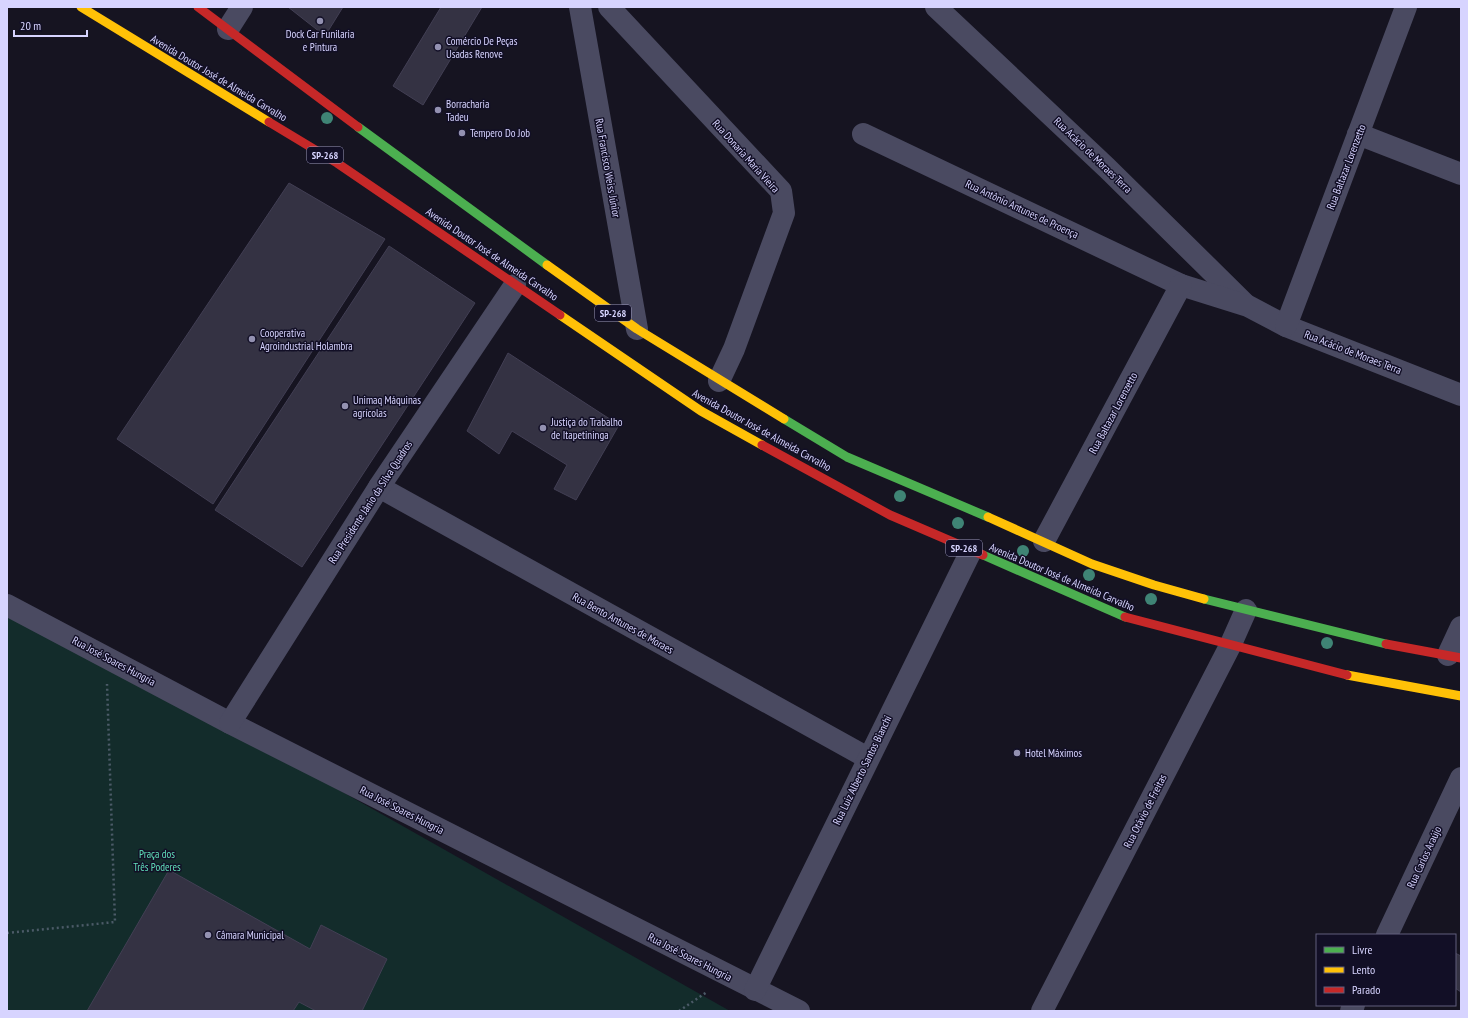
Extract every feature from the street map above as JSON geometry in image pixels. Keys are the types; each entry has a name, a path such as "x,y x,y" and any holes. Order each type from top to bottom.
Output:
{"main road":[{"name":"Avenida Doutor José de Almeida Carvalho","path":"81,7 337,163 701,411 890,515 1125,617 1230,646 1359,678 1461,696"},
{"name":"Avenida Doutor José de Almeida Carvalho","path":"198,7 435,184 637,330 719,381 847,457 1044,541 1092,564 1154,585 1246,610 1388,644 1455,657"}],"street":[{"path":"228,29 242,7"},
{"name":"Rua Francisco Weiss Júnior","path":"580,7 637,330"},
{"name":"Rua Donaria Maria Vieira","path":"609,7 781,191 784,213 734,349 719,381"},
{"name":"Rua Acácio de Moraes Terra","path":"936,7 1107,168 1248,306"},
{"name":"Rua Baltazar Lorenzetto","path":"1286,326 1406,7"},
{"name":"Rua Antônio Antunes de Proença","path":"863,134 1181,285"},
{"path":"1358,134 1461,174"},
{"name":"Rua Presidente Jânio da Silva Quadros","path":"230,723 379,487 515,285"},
{"name":"Rua Acácio de Moraes Terra","path":"1181,285 1248,306 1286,326 1461,394"},
{"name":"Rua Baltazar Lorenzetto","path":"1044,541 1181,285"},
{"name":"Rua Bento Antunes de Moraes","path":"379,487 868,758"},
{"name":"Rua Luiz Alberto Santos Bianchi","path":"755,990 971,551"},
{"name":"Rua José Soares Hungria","path":"7,605 230,723 799,1011"},
{"name":"Rua Otávio de Freitas","path":"1042,1011 1230,646 1246,610"},
{"path":"1455,657 1461,627"},
{"name":"Rua Carlos Araújo","path":"1387,934 1461,778"}],"path":[{"path":"7,933 115,922 106,657"},
{"path":"679,1011 730,977"}],"green space":[{"name":"Praça dos Três Poderes","path":"7,609 102,656 730,1011 7,1011"}],"building":[{"name":"Dock Car Funilaria e Pintura","path":"288,7 343,7 325,36"},
{"name":"Comércio De Peças Usadas Renove","path":"441,7 482,7 423,105 393,86"},
{"name":"Cooperativa Agroindustrial Holambra","path":"289,183 385,239 213,504 117,439"},
{"name":"Unimaq Máquinas agrícolas","path":"389,246 475,303 302,567 215,510"},
{"name":"Justiça do Trabalho de Itapetininga","path":"508,353 619,425 576,500 554,489 567,465 512,431 499,454 467,431"},
{"name":"Câmara Municipal","path":"169,870 310,949 321,925 387,959 362,1011 316,1011 299,1002 293,1011 87,1011"},
{"path":"1456,954 1461,956 1461,992 1456,989"}],"traffic: fast":[{"path":"358,127 547,265"},
{"path":"784,419 847,457 988,517"},
{"path":"983,555 1125,617"},
{"path":"1204,599 1386,644"}],"traffic: slow":[{"path":"81,7 269,122"},
{"path":"547,265 637,329 784,419"},
{"path":"560,315 701,411 762,445"},
{"path":"988,517 1092,564 1154,585 1204,599"},
{"path":"1347,675 1461,696"}],"traffic: jam":[{"path":"198,7 358,127"},
{"path":"269,122 337,163 560,315"},
{"path":"762,445 890,515 983,555"},
{"path":"1125,617 1347,675"},
{"path":"1386,644 1461,658"}],"place":[{"name":"Dock Car Funilaria e Pintura","path":"320,21"},
{"name":"Comércio De Peças Usadas Renove","path":"438,47"},
{"name":"Borracharia Tadeu","path":"438,110"},
{"name":"Tempero Do Job","path":"462,133"},
{"name":"Cooperativa Agroindustrial Holambra","path":"252,339"},
{"name":"Unimaq Máquinas agrícolas","path":"345,406"},
{"name":"Justiça do Trabalho de Itapetininga","path":"543,428"},
{"name":"Hotel Máximos","path":"1017,753"},
{"name":"Câmara Municipal","path":"208,935"}]}
